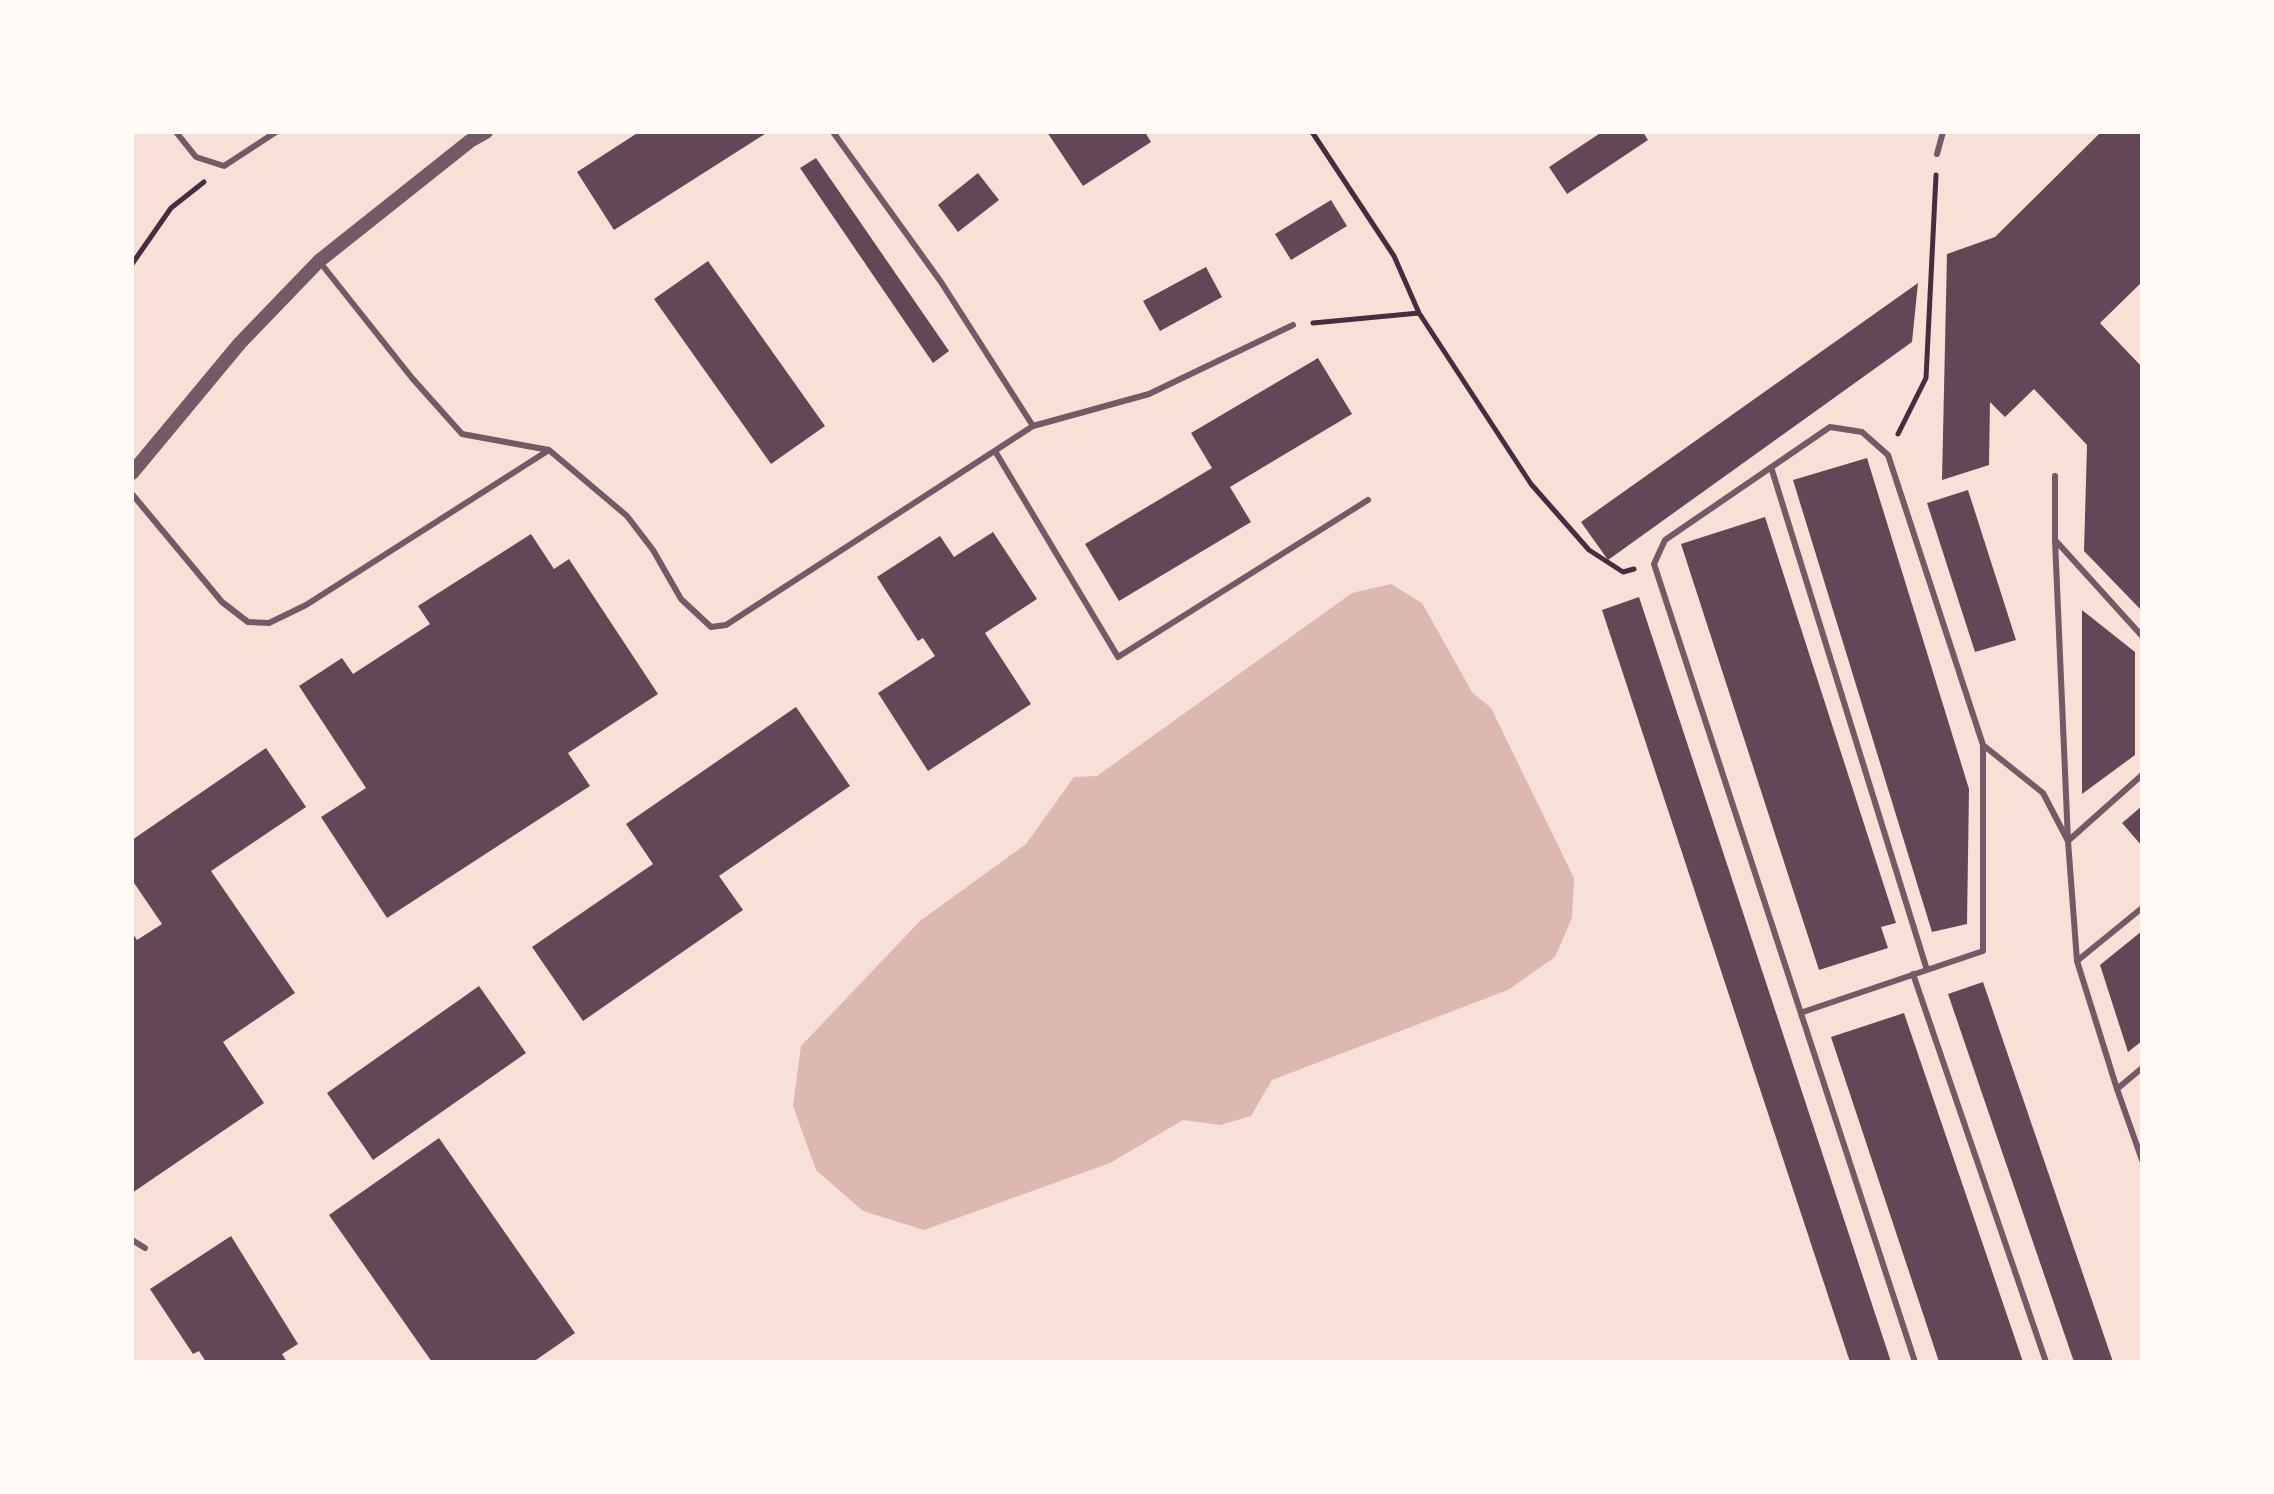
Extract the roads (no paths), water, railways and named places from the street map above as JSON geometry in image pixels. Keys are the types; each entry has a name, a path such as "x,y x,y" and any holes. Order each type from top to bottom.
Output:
{"street":[{"path":"132,473 240,343 319,261 470,141 486,132"}],"lane":[{"path":"176,132 196,157 224,166 276,132"},
{"path":"833,132 941,282 1033,426"},
{"path":"1937,154 1943,132"},
{"path":"319,261 412,378 462,434 549,450 627,516 653,550 681,599 711,627 726,625 1033,426 1149,394 1293,325"},
{"path":"1803,1012 1983,951 1983,745 1888,455 1862,432 1830,427 1665,540 1654,564 1915,1362"},
{"path":"132,494 222,602 248,622 269,623 306,605 549,450"},
{"path":"995,451 1118,657 1368,500"},
{"path":"1771,467 1927,970"},
{"path":"2055,476 2068,841 2077,961 2142,1160"},
{"path":"2055,540 2142,636"},
{"path":"1983,745 2043,793 2068,841"},
{"path":"2068,841 2142,775"},
{"path":"2077,961 2142,908"},
{"path":"1913,974 2046,1362"},
{"path":"2117,1089 2142,1068"},
{"path":"132,1240 145,1248"}]}
